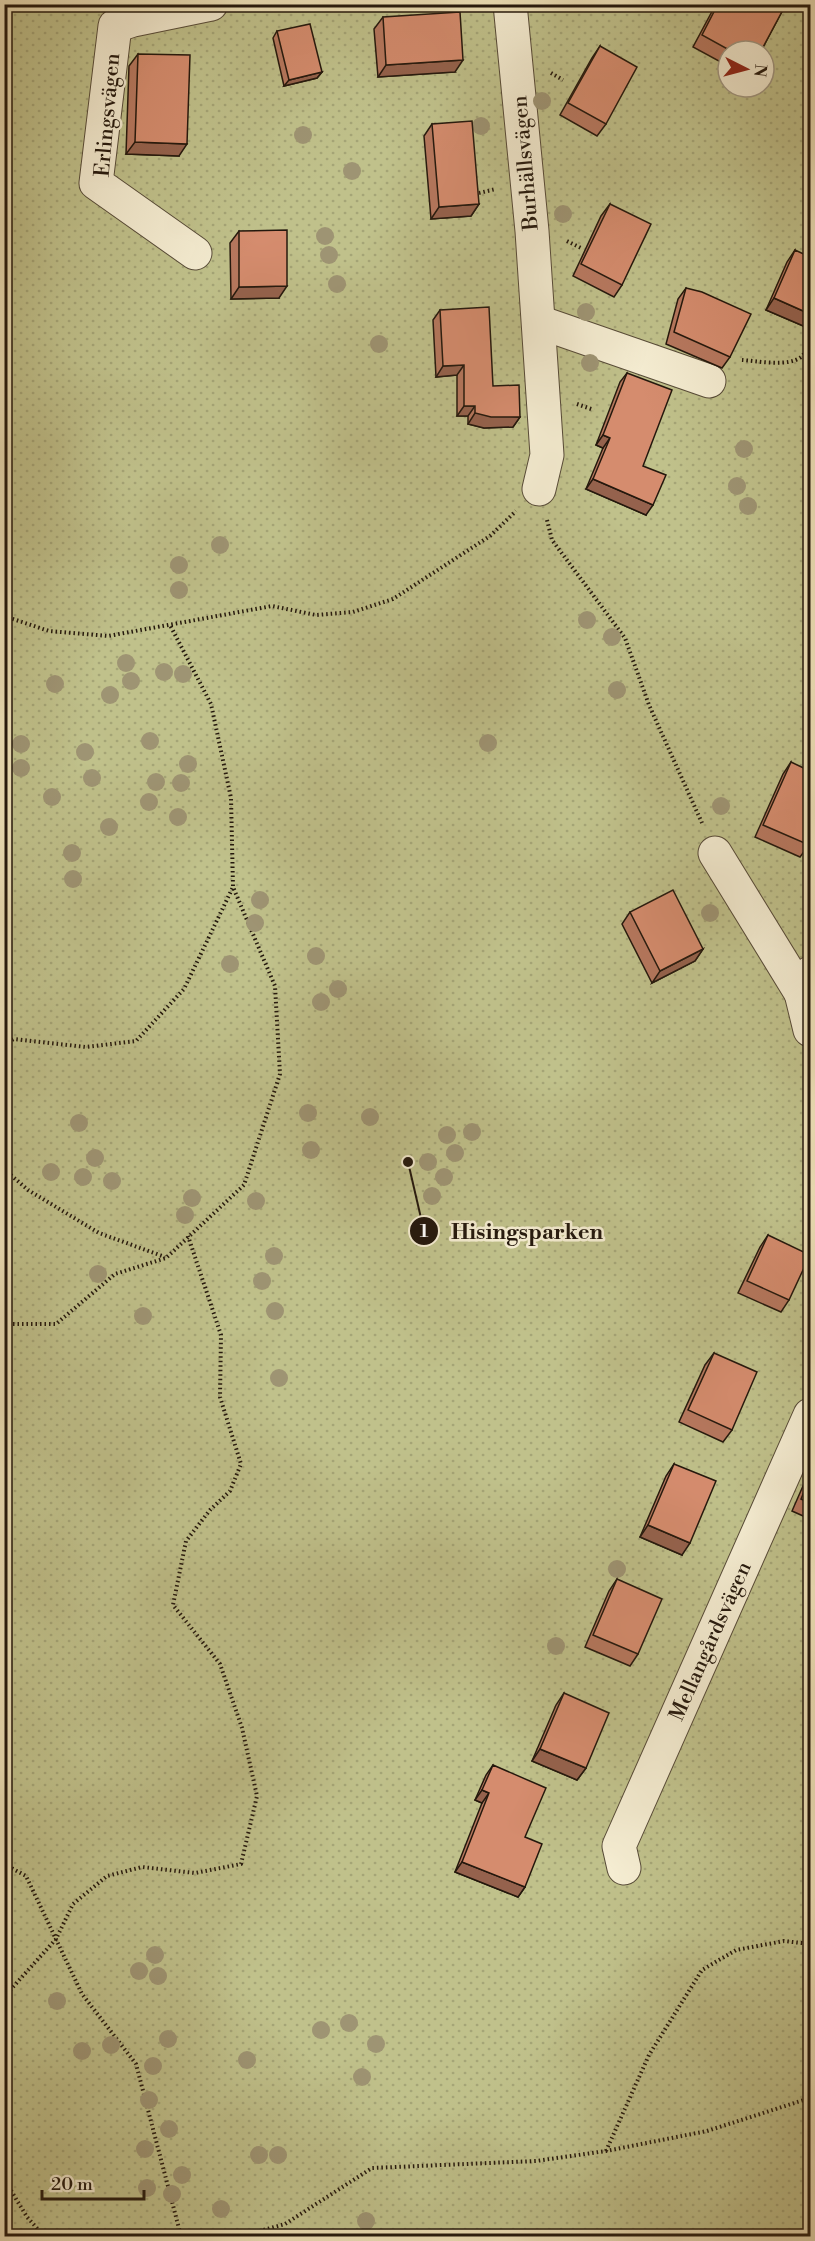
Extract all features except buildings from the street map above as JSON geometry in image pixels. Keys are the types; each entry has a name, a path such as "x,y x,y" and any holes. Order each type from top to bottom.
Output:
{"street":[{"name":"Erlingsvägen","path":"195,253 96,183 115,26 133,20 211,4"},
{"name":"Burhällsvägen","path":"510,4 538,322 547,455 539,489"},
{"path":"538,322 709,381"},
{"path":"715,853 806,982 810,1030"},
{"name":"Mellangårdsvägen","path":"624,1868 619,1846 810,1415"}],"path":[{"path":"742,360 774,363 793,361 804,353 810,340"},
{"path":"4,616 49,631 108,636 272,606 316,615 353,612 393,599 490,536 539,489 552,540 625,638 649,705 715,853"},
{"path":"4,1324 56,1324 115,1274 166,1257 244,1185 280,1074 275,986 233,887 231,798 211,704 170,625"},
{"path":"4,1044 14,1039 86,1047 136,1041 184,989 233,887"},
{"path":"4,1169 28,1190 99,1233 166,1257"},
{"path":"4,1997 57,1939 73,1904 107,1876 142,1867 195,1873 241,1864 257,1796 242,1728 220,1664 173,1605 186,1541 210,1510 230,1491 241,1464 220,1397 221,1335 188,1236"},
{"path":"4,1864 26,1876 82,1994 136,2064 181,2236"},
{"path":"606,2151 649,2055 702,1971 736,1950 784,1941 810,1944"},
{"path":"242,2236 285,2224 372,2168 536,2161 606,2151 706,2131 810,2098"},
{"path":"4,2179 27,2217 44,2236"}],"green space":[{"path":"5,5 810,5 810,2236 5,2236"}],"place":[{"name":"Hisingsparken","path":"408,1162"}]}
